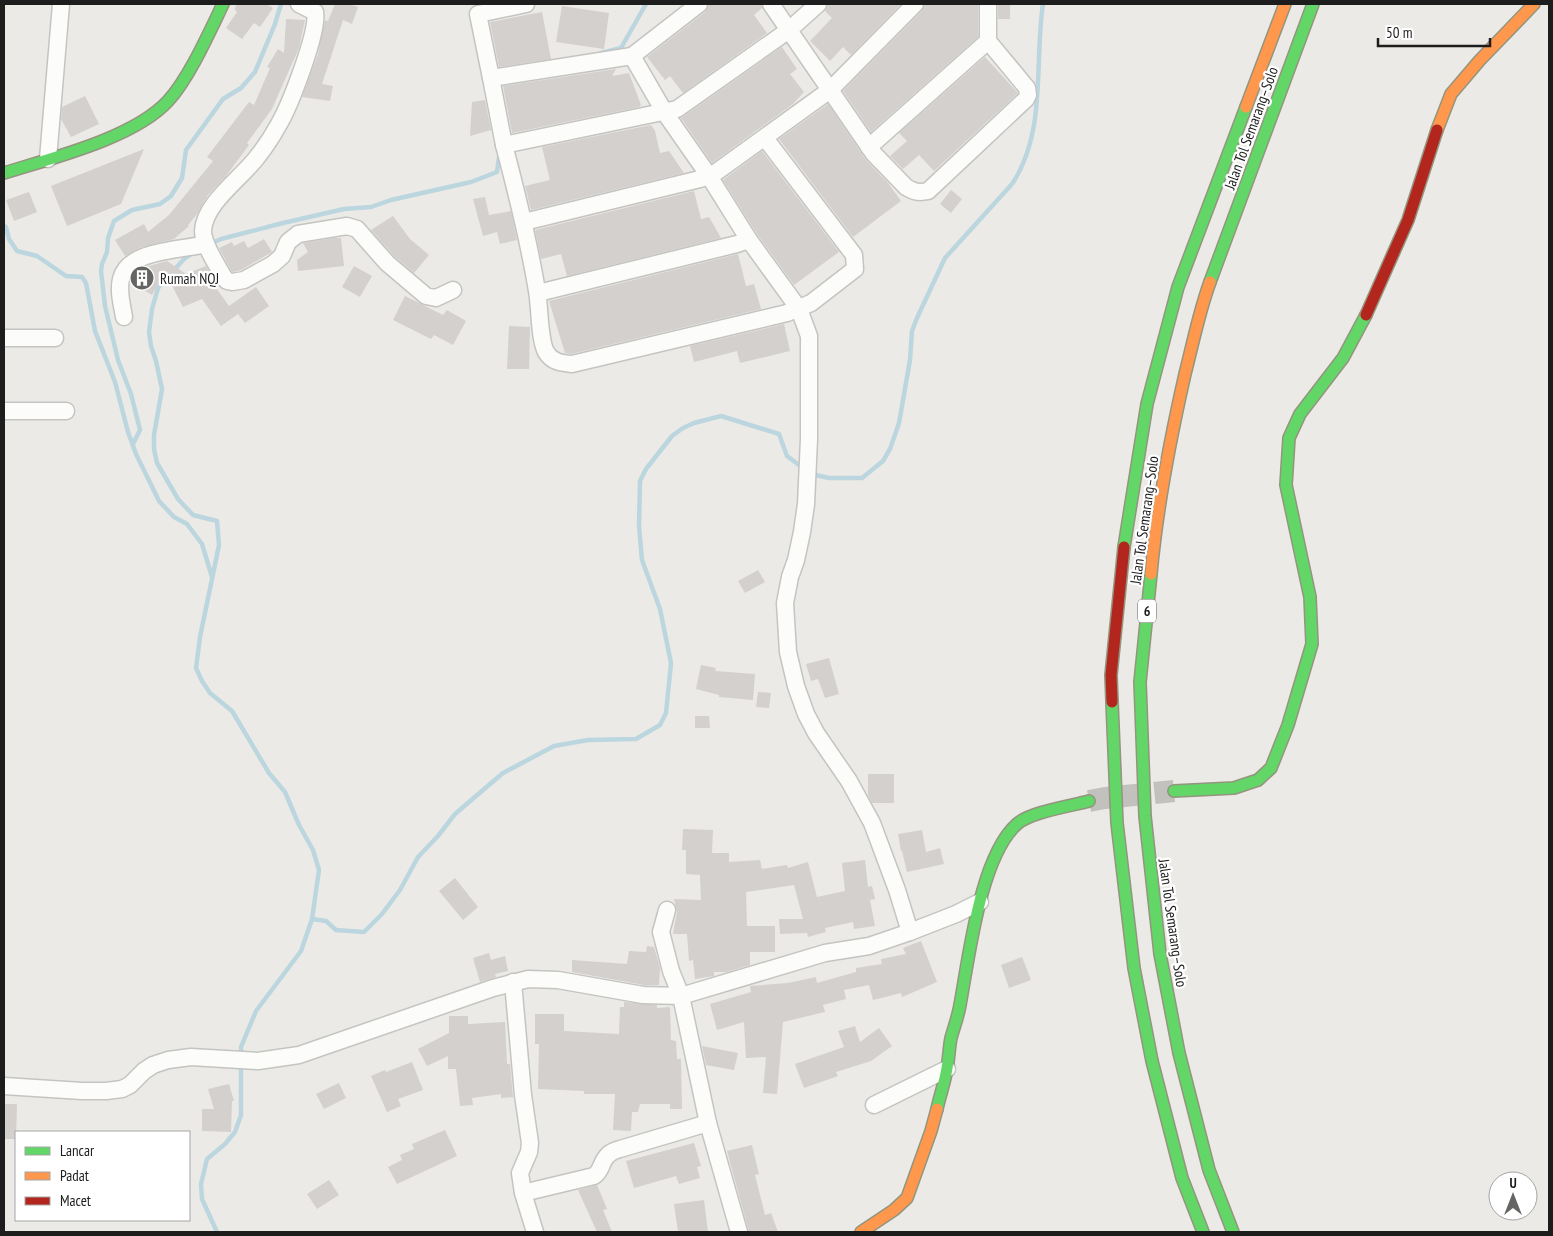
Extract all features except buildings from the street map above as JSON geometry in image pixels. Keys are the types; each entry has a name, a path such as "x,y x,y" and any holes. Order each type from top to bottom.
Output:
{"main road":[{"path":"4,172 48,159 120,132 148,117 165,104 176,91 223,4"},
{"name":"Jalan Tol Semarang–Solo","path":"1203,1232 1182,1178 1154,1070 1134,968 1117,822 1112,675 1124,542 1148,404 1178,287 1285,4"},
{"name":"Jalan Tol Semarang–Solo","path":"1233,1232 1209,1170 1179,1053 1160,954 1145,816 1140,682 1155,528 1175,416 1202,304 1313,4"},
{"path":"1174,791 1234,788 1247,785 1258,780 1270,768 1277,754 1288,725 1312,644 1310,597 1286,486 1289,438 1300,414 1343,358 1378,289 1408,220 1437,128 1451,94 1480,60 1534,4"},
{"path":"861,1232 894,1210 907,1198 931,1131 947,1070 951,1039 980,902 991,865 1000,846 1009,832 1020,822 1032,816 1089,801"}],"street":[{"path":"48,159 61,4"},
{"path":"299,4 315,12 316,18 309,50 280,122 257,157 208,212 203,232 223,276 227,281 237,282 273,264 282,256 288,242 298,234 352,227 361,232 387,263 426,296 436,298 453,290"},
{"path":"526,4 477,9 504,145 524,222 538,293 544,349 552,360 572,364 799,310 855,269 854,255 765,138"},
{"path":"491,78 632,56 699,4"},
{"path":"771,4 874,154 906,187 912,192 920,193 928,191 1026,99 1028,95 1027,88 988,41 988,4"},
{"path":"504,145 677,109 789,30 818,4"},
{"path":"524,222 709,176 830,90 915,4"},
{"path":"869,147 988,41"},
{"path":"632,56 665,113 709,176 749,240 799,310 809,336 806,504 802,532 785,604 792,671 800,700 813,726 849,781 872,823 897,890 910,932"},
{"path":"538,293 749,240"},
{"path":"124,318 120,285 126,268 139,259 156,252 208,246"},
{"path":"4,338 55,338"},
{"path":"4,411 66,411"},
{"path":"4,1086 106,1091 122,1089 130,1085 153,1065 168,1060 191,1057 258,1061 299,1055 514,982 528,979 541,978 642,995 681,996 825,953 869,946 956,914 980,902"},
{"path":"667,910 661,932 671,971 681,996 708,1123 739,1232"},
{"path":"514,982 523,1095 530,1143 529,1152 520,1173 523,1194 535,1232"},
{"path":"874,1105 947,1070"},
{"path":"523,1194 594,1176 599,1172 607,1155 620,1149 708,1123"}],"waterway":[{"path":"133,444 140,430 131,394 118,360 105,306 101,271 107,252 108,238 114,221 132,210 160,204 171,196 182,178 186,150 223,99 241,88 255,72 275,24 281,4"},
{"path":"601,53 621,48 646,4"},
{"path":"811,474 829,478 862,478 883,461 890,449 899,423 910,360 912,331 917,318 945,258 1012,184 1023,164 1035,120 1043,4"},
{"path":"210,244 221,239 283,223 344,209 371,207 391,200 471,182 497,172 499,157"},
{"path":"4,226 6,227 9,239 17,251 37,256 66,276 82,277 86,283 95,331 115,382 128,432 136,454 159,501 174,517 187,524 202,544 212,577"},
{"path":"194,252 184,259 158,288 152,309 149,332 162,389 154,435 157,463 178,499 193,515 217,521 219,545 200,637 196,668 210,693 232,711 269,773 285,792 299,825 313,850 319,870 312,919 301,951 256,1011 241,1047 241,1115 235,1132 225,1144 207,1159 201,1184 202,1199 217,1232"},
{"path":"312,919 326,921 336,930 364,932 382,914 400,890 418,857 455,814 503,773 554,746 588,740 636,739 660,725 666,713 671,663 660,609 642,560 639,526 640,481 646,469 672,436 694,423 721,416 779,434 787,456 803,468"}],"tunnel":[{"path":"1089,801 1174,791"}],"traffic: fast":[{"path":"4,173 114,136 135,126 153,114 176,91 198,55 223,4"},
{"path":"1210,282 1313,4"},
{"path":"1124,547 1147,404 1178,287 1246,107"},
{"path":"1174,791 1234,788 1258,780 1271,768 1288,725 1312,644 1310,597 1286,485 1289,438 1300,414 1343,358 1366,315"},
{"path":"1151,574 1140,682 1145,816 1160,954 1179,1053 1209,1170 1233,1232"},
{"path":"1112,702 1117,823 1134,968 1152,1061 1182,1178 1203,1232"},
{"path":"937,1109 946,1073 951,1038 959,1009 972,935 985,883 994,859 1004,839 1023,820 1041,813 1089,801"}],"traffic: slow":[{"path":"1246,107 1285,4"},
{"path":"1437,130 1451,94 1480,60 1534,4"},
{"path":"1151,574 1160,499 1174,424 1196,328 1210,282"},
{"path":"861,1232 894,1210 907,1198 937,1109"}],"traffic: jam":[{"path":"1366,315 1408,220 1437,130"},
{"path":"1112,702 1111,675 1124,547"}],"place":[{"name":"Rumah NQJ","path":"142,278"}]}
